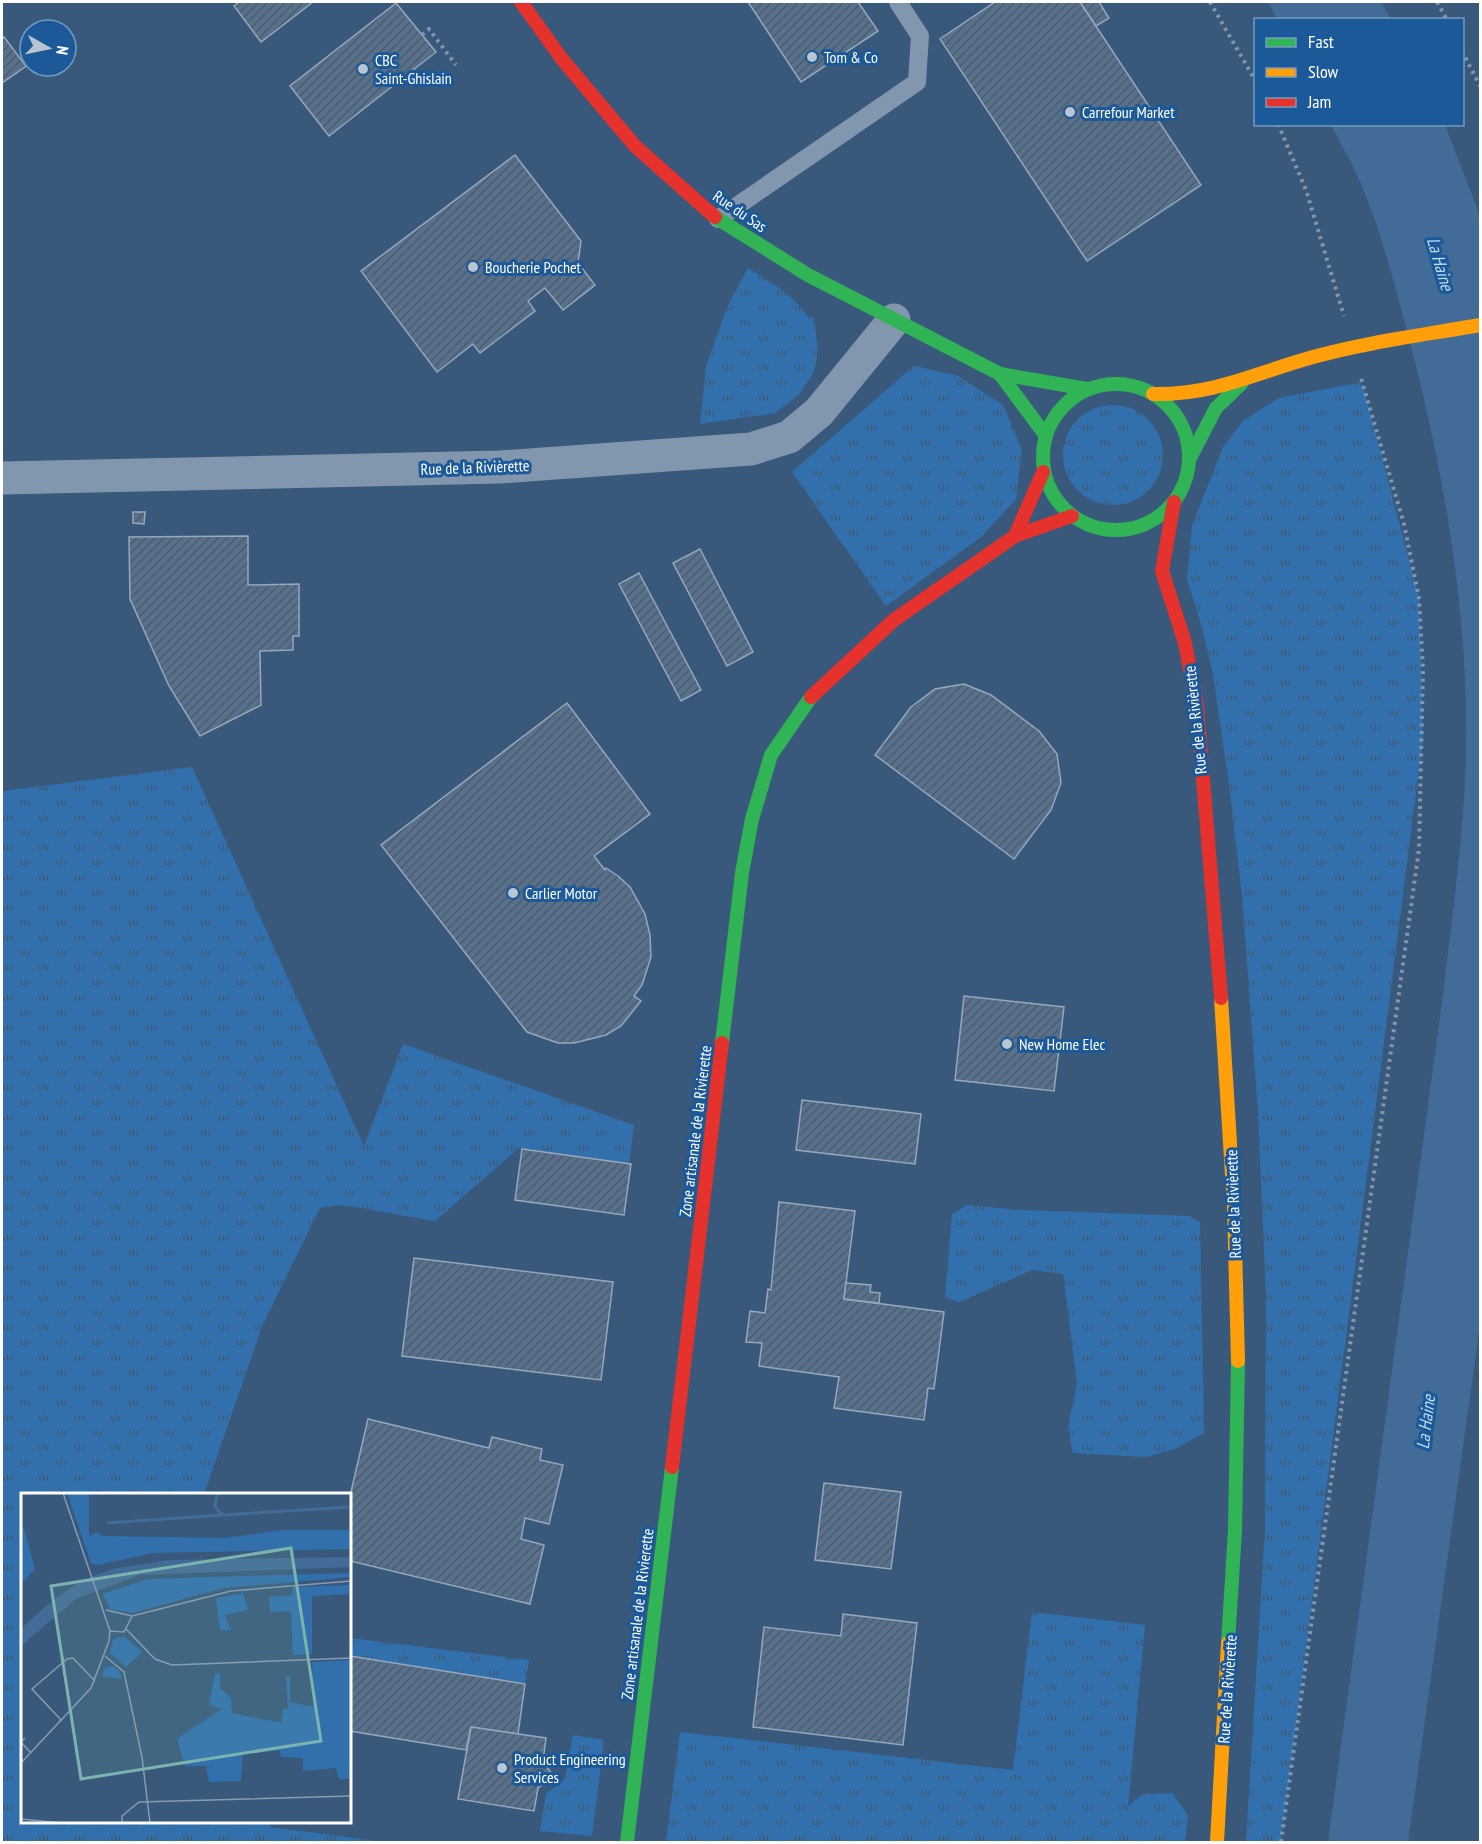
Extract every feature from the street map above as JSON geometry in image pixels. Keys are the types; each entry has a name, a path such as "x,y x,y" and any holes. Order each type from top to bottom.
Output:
{"main road":[{"name":"Rue du Sas","path":"521,2 562,59 635,146 674,183 718,219 808,275 1000,374 1087,389"},
{"path":"1154,394 1192,395 1241,384 1280,367 1371,344 1480,325"},
{"name":"Rue du Sas","path":"1000,374 1046,436"},
{"path":"1128,546 1072,516 1052,494 1043,472 1042,448 1049,425 1062,405 1099,384 1120,383 1142,387 1154,394 1175,413 1186,434 1190,458"},
{"path":"1090,526 1110,531 1134,528 1156,519 1173,502 1185,482 1190,458 1215,408 1241,384"},
{"path":"1015,536 1043,472"},
{"name":"Rue de la Rivièrette","path":"1173,502 1162,570 1185,643 1197,706 1226,1060 1234,1207 1238,1345 1235,1530 1217,1842"},
{"name":"Zone artisanale de la Rivierette","path":"627,1842 737,914 755,808 771,754 814,693 894,620 1015,536 1072,516"},
{"path":"1145,558 1162,570"}],"street":[{"name":"Rue de la Rivièrette","path":"2,478 97,478 500,467 751,449 789,437 819,412 894,320"}],"lane":[{"path":"718,219 917,82 920,36 898,2"}],"path":[{"path":"1210,2 1254,79"},
{"path":"1437,2 1446,18"},
{"path":"422,35 429,29 456,65"},
{"path":"1464,55 1480,86"},
{"path":"1279,126 1306,190 1404,524 1419,598 1423,670 1420,837 1281,1842"}],"green space":[{"path":"748,268 789,296 809,318 814,317 818,352 814,371 799,395 775,413 700,424 706,366 728,305"},
{"path":"914,366 958,376 1003,405 1022,450 1016,499 981,537 886,606 792,472"},
{"path":"1362,382 1419,598 1423,739 1281,1842 1246,1842 1265,1529 1266,1296 1258,1111 1242,895 1229,784 1213,675 1202,627 1187,579 1192,526 1223,447 1244,420 1279,398"},
{"path":"1113,405 1132,409 1149,419 1159,436 1163,455 1159,474 1149,491 1132,501 1113,505 1094,501 1077,491 1067,474 1063,455 1067,436 1077,419 1094,409"},
{"path":"192,767 364,1146 403,1044 634,1125 629,1164 519,1148 435,1221 343,1205 320,1208 263,1324 204,1493 21,1493 21,1823 271,1823 270,1827 385,1842 2,1842 2,791"},
{"path":"967,1205 1022,1210 1190,1216 1200,1222 1204,1433 1175,1449 1146,1457 1073,1453 1068,1428 1077,1383 1063,1274 1032,1270 959,1302 945,1298 952,1214"},
{"path":"1032,1612 1145,1625 1128,1806 1143,1794 1172,1793 1188,1815 1185,1842 666,1842 680,1732 1013,1770"},
{"path":"351,1638 529,1660 525,1684 351,1656"},
{"path":"573,1735 604,1740 592,1836 540,1831 546,1794 565,1779"}],"water":[{"path":"1268,2 1381,2 1390,18 1276,18"},
{"name":"La Haine","path":"1332,126 1445,126 1480,216 1480,1325 1408,1842 1328,1842 1443,995 1463,816 1466,706 1460,605 1454,556 1426,407 1375,221 1348,157"}],"building":[{"path":"240,2 313,2 261,42 234,6"},
{"name":"Tom & Co","path":"748,2 858,2 878,31 801,82"},
{"name":"Carrefour Market","path":"995,2 1080,2 1201,185 1087,261 940,39"},
{"path":"1080,2 1099,2 1109,18 1096,26"},
{"name":"CBC Saint-Ghislain","path":"396,3 436,52 329,136 290,86"},
{"path":"4,37 18,55 18,72 2,83 2,39"},
{"name":"Boucherie Pochet","path":"515,155 581,241 578,263 595,285 563,310 545,288 528,301 535,311 480,353 473,344 437,372 361,271"},
{"path":"133,512 145,512 144,524 133,523"},
{"path":"248,536 248,585 299,584 299,636 293,636 293,650 260,651 261,705 200,736 169,686 130,599 129,537"},
{"path":"700,549 753,652 727,666 673,563"},
{"path":"639,573 701,690 681,701 619,584"},
{"path":"964,684 991,695 1039,731 1057,754 1061,783 1051,810 1014,859 875,755 911,707 935,689"},
{"path":"567,703 650,814 594,856 605,870 606,868 618,876 630,887 645,914 650,935 651,957 642,985 634,996 641,1001 621,1026 606,1035 574,1043 558,1043 527,1032 381,845"},
{"path":"964,996 1064,1007 1054,1091 955,1080"},
{"path":"802,1100 921,1114 915,1164 796,1150"},
{"path":"522,1149 631,1164 624,1215 515,1200"},
{"path":"779,1202 855,1211 844,1299 944,1312 934,1389 928,1388 924,1420 834,1408 839,1377 759,1366 762,1343 746,1342 750,1311 765,1313 768,1289 771,1290"},
{"path":"414,1258 613,1282 601,1380 402,1356"},
{"path":"846,1283 871,1285 870,1292 880,1293 879,1303 844,1299"},
{"path":"368,1419 489,1448 492,1437 542,1449 540,1460 563,1465 549,1524 525,1518 521,1539 544,1545 530,1604 351,1561 351,1493"},
{"path":"824,1483 901,1492 891,1569 815,1560"},
{"path":"843,1614 917,1623 903,1745 753,1727 764,1627 841,1636"},
{"path":"351,1656 525,1684 518,1734 471,1727 466,1750 351,1731"},
{"path":"471,1727 546,1738 543,1761 554,1777 538,1788 534,1811 458,1799"}],"traffic: fast":[{"path":"715,217 808,275 1000,374 1087,389"},
{"path":"1000,374 1046,436"},
{"path":"1116,384 1144,389 1168,405 1184,429 1189,457 1184,485 1168,509 1144,525 1116,530 1088,525 1064,509 1048,485 1043,457 1048,429 1064,405 1088,389 1116,384"},
{"path":"1190,458 1216,408 1241,384"},
{"path":"722,1043 742,873 752,819 771,755 811,697"},
{"path":"1228,1643 1235,1530 1238,1361"},
{"path":"627,1842 672,1467"}],"traffic: slow":[{"path":"1153,394 1216,387 1333,352 1480,325"},
{"path":"1221,998 1234,1207 1238,1361"},
{"path":"1217,1842 1228,1643"}],"traffic: jam":[{"path":"521,2 562,59 635,146 715,217"},
{"path":"1015,536 1043,472"},
{"path":"1174,502 1162,571 1185,643 1197,706 1221,998"},
{"path":"811,697 894,620 1015,536 1072,516"},
{"path":"672,1467 722,1043"}],"place":[{"name":"Tom & Co","path":"812,57"},
{"name":"CBC Saint-Ghislain","path":"363,69"},
{"name":"Carrefour Market","path":"1070,112"},
{"name":"Boucherie Pochet","path":"473,267"},
{"name":"Carlier Motor","path":"513,893"},
{"name":"New Home Elec","path":"1007,1044"},
{"name":"Product Engineering Services","path":"502,1768"}]}
